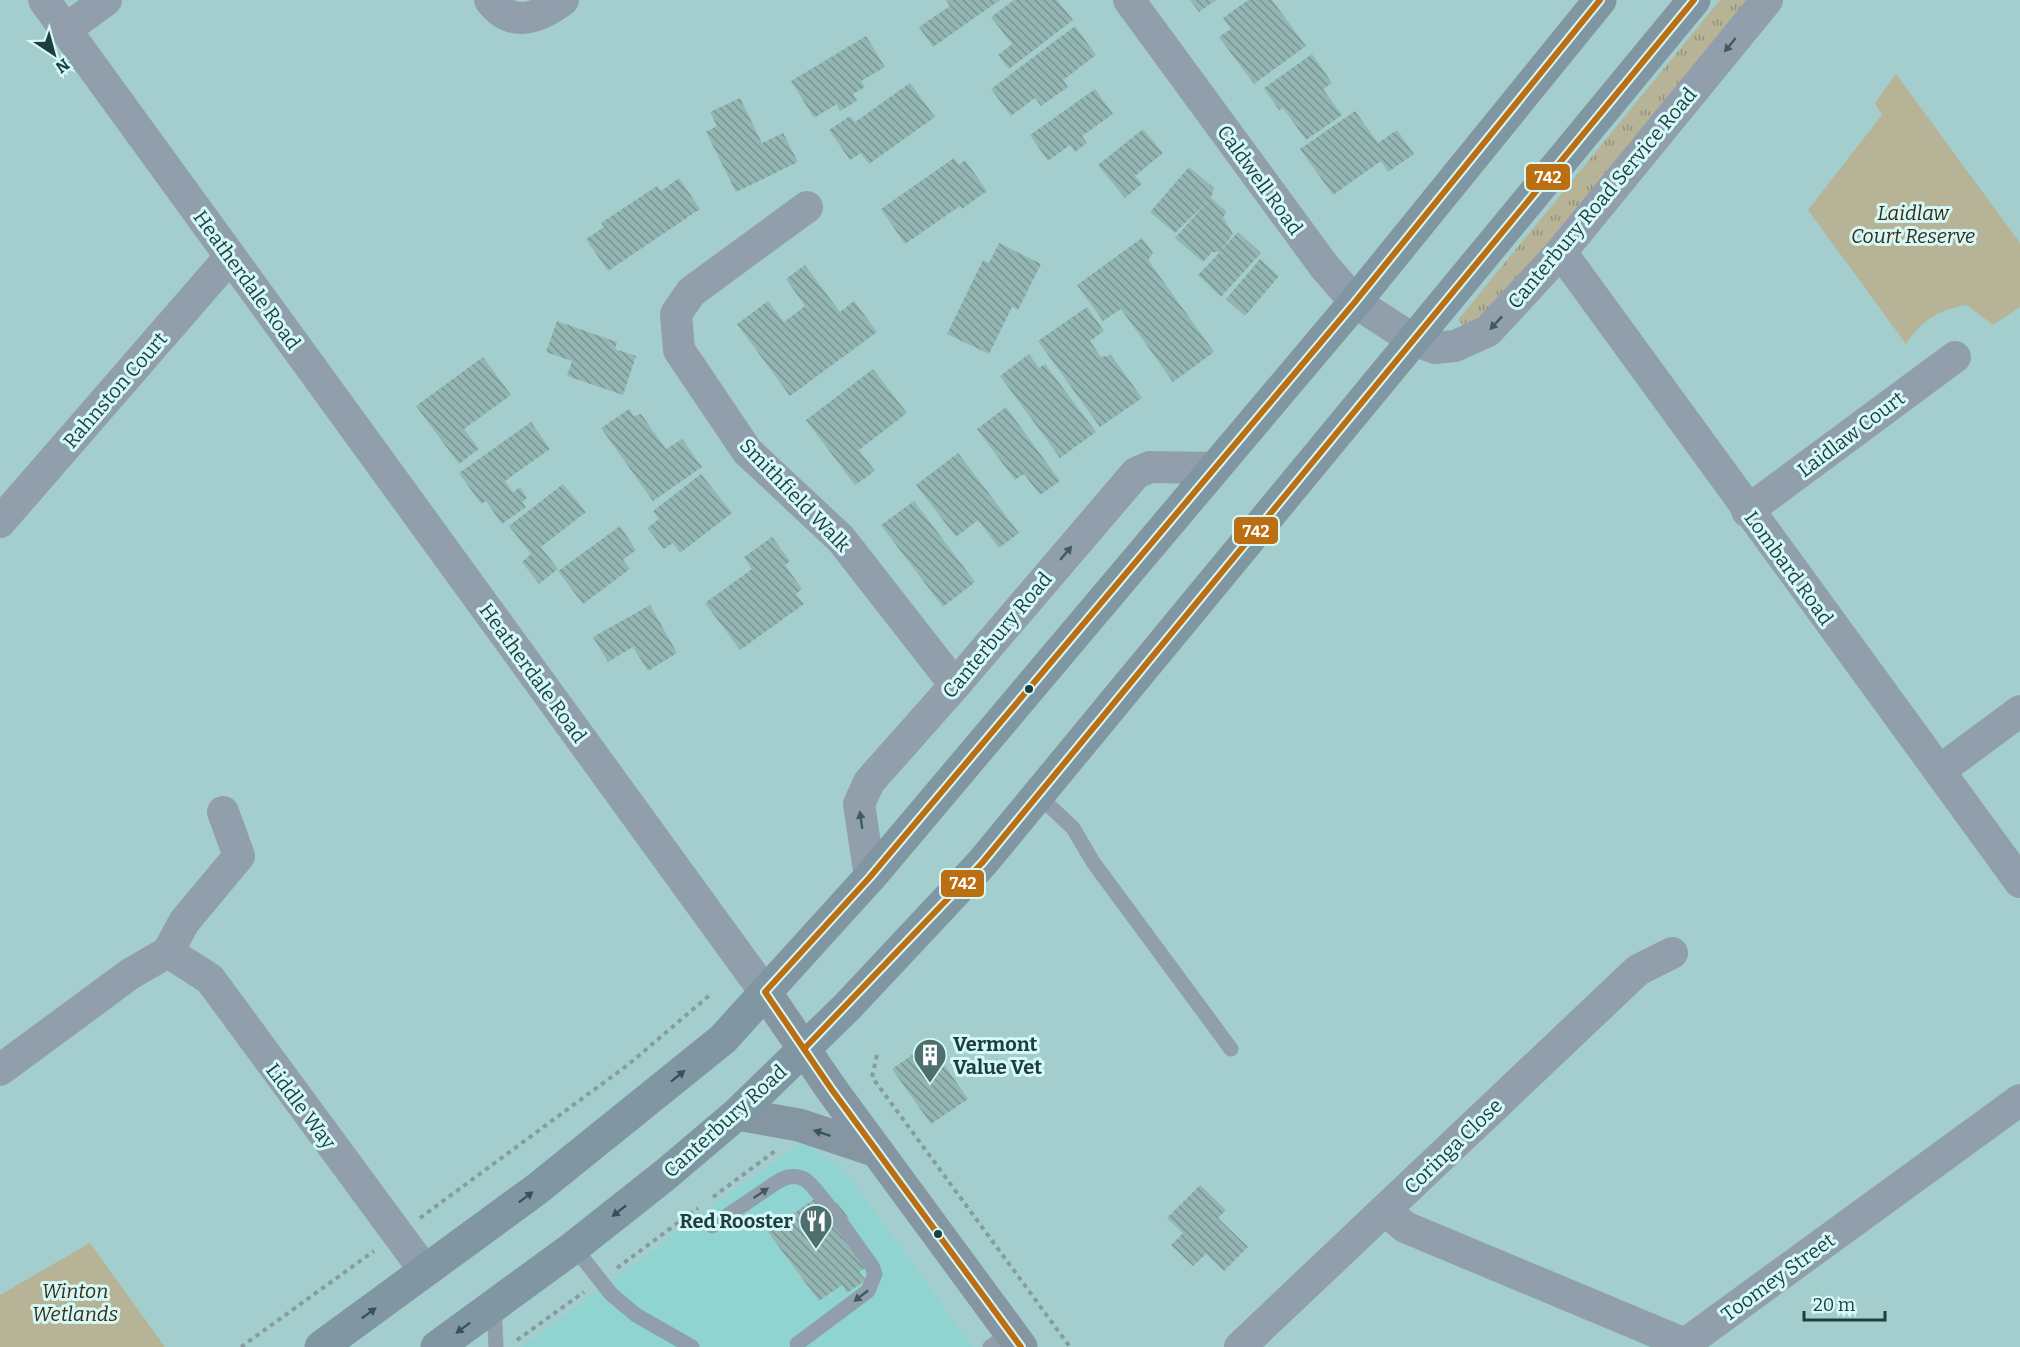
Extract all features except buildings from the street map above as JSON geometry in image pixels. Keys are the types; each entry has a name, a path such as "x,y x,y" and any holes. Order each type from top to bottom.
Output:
{"main road":[{"path":"321,1347 537,1189 723,1039 870,877 1354,302 1600,0"},
{"name":"Canterbury Road","path":"437,1347 574,1246 737,1114 847,1007 974,871 1694,0"},
{"name":"Heatherdale Road","path":"765,992 878,1150 1007,1342"},
{"path":"737,1114 799,1125 878,1150"}],"street":[{"name":"Heatherdale Road","path":"44,0 765,992"},
{"path":"65,30 106,0"},
{"path":"490,0 498,10 519,18 543,14 563,0"},
{"name":"Caldwell Road","path":"1129,0 1324,266 1354,302 1412,339"},
{"name":"Canterbury Road Service Road","path":"1412,339 1435,348 1455,346 1488,331 1561,252 1767,0"},
{"name":"Smithfield Walk","path":"807,207 691,292 676,314 678,350 747,451 841,539 956,685"},
{"name":"Lombard Road","path":"1561,252 1747,511 2020,882"},
{"name":"Rahnston Court","path":"0,522 230,257"},
{"name":"Laidlaw Court","path":"1747,511 1954,357"},
{"name":"Canterbury Road","path":"870,877 859,804 869,782 956,685 1136,472 1149,467 1214,468"},
{"path":"1939,771 2020,711"},
{"path":"0,1070 130,975 168,952 184,922 239,856 223,812"},
{"name":"Liddle Way","path":"168,952 210,979 425,1271"},
{"name":"Coringa Close","path":"1240,1347 1638,970 1672,953"},
{"name":"Toomey Street","path":"1386,1211 1405,1227 1685,1344 2020,1100"}],"lane":[{"path":"1038,795 1073,828 1093,862 1231,1049"},
{"path":"712,1226 777,1182 788,1176 796,1176 814,1188 872,1266 875,1274 868,1291 797,1344"},
{"path":"574,1246 611,1294 636,1315 692,1347"},
{"path":"494,1305 496,1347"}],"path":[{"path":"420,1219 629,1064 711,994"},
{"path":"877,1055 872,1077 1070,1347"},
{"path":"712,1198 776,1150"},
{"path":"507,1347 702,1205"},
{"path":"241,1347 376,1250"}],"shaded area":[{"path":"802,1141 838,1166 859,1190 973,1347 522,1347"}],"green space":[{"path":"1720,0 1752,0 1494,311 1465,327 1458,320"},
{"name":"Laidlaw Court Reserve","path":"1896,74 2020,243 2020,307 1993,325 1967,305 1948,309 1925,322 1906,344 1808,210 1882,115 1875,103"},
{"name":"Winton Wetlands","path":"90,1243 165,1347 0,1347 0,1295"}],"transit line":[{"name":"742","path":"1021,1347 832,1090 765,992 870,877 1355,302 1600,0"},
{"name":"742","path":"804,1049 982,863 1694,0"}],"place":[{"name":"Vermont Value Vet","path":"930,1084"},
{"name":"Red Rooster","path":"816,1250"}]}
